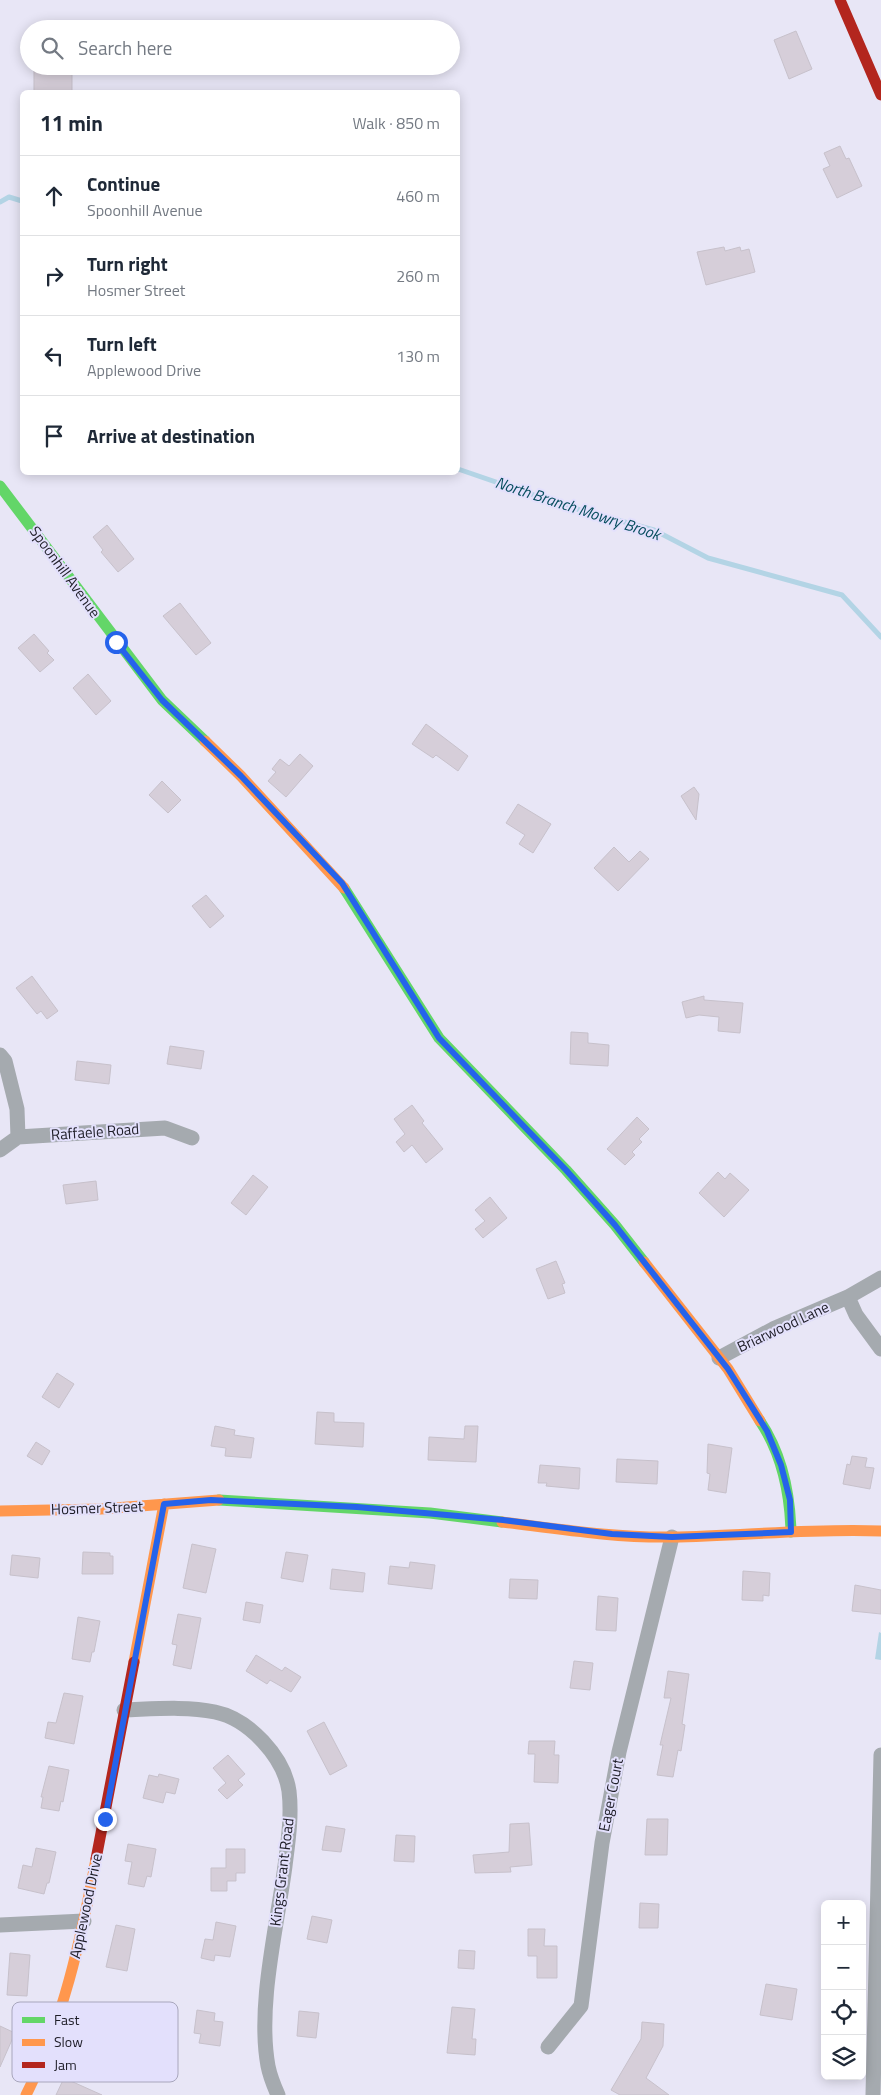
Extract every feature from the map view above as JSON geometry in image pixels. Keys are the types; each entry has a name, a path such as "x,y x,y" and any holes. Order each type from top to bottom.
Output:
{"street":[{"path":"840,0 881,95"},
{"name":"Spoonhill Avenue","path":"0,486 72,584 162,700 241,776 342,883 439,1038 566,1170 609,1218 719,1358 767,1431 777,1456 790,1500 791,1532"},
{"path":"0,1055 4,1061 17,1109 18,1137 0,1150"},
{"name":"Raffaele Road","path":"18,1137 165,1128 192,1138"},
{"name":"Briarwood Lane","path":"719,1358 773,1329 848,1298 881,1278"},
{"name":"Briarwood Lane","path":"848,1298 856,1315 881,1349"},
{"name":"Hosmer Street","path":"0,1511 101,1509 211,1500 348,1506 503,1520 612,1534 672,1537 833,1529 881,1531"},
{"name":"Applewood Drive","path":"63,2002 84,1921 164,1504"},
{"name":"Eager Court","path":"548,2047 582,2006 602,1843 619,1752 672,1537"},
{"name":"Kings Grant Road","path":"124,1710 171,1708 216,1712 246,1726 273,1751 286,1782 289,1790 290,1830 271,1961 266,2019 268,2066 278,2095"},
{"path":"873,2095 881,1755"},
{"path":"0,1925 84,1921"},
{"name":"Applewood Drive","path":"26,2095 33,2082"}],"water":[{"path":"879,1632 881,1633 881,1660 875,1659"}],"building":[{"path":"796,31 812,69 789,79 774,40"},
{"path":"34,75 72,75 72,90 34,90"},
{"path":"840,146 846,159 849,158 862,186 837,198 823,169 830,166 824,153"},
{"path":"724,247 725,251 740,247 741,251 749,249 755,272 706,285 697,252"},
{"path":"107,525 134,559 118,572 101,552 103,550 93,537"},
{"path":"180,603 211,643 196,655 163,616"},
{"path":"34,634 49,651 47,653 54,660 40,672 18,648"},
{"path":"88,674 111,701 96,715 73,688"},
{"path":"426,724 468,756 458,771 436,755 433,758 412,744"},
{"path":"300,754 313,766 286,797 268,781 276,772 272,769 280,759 289,766"},
{"path":"162,781 181,800 168,813 149,795"},
{"path":"694,787 699,794 696,820 681,796"},
{"path":"518,804 551,824 533,853 519,844 525,835 506,823"},
{"path":"614,847 629,862 640,851 649,859 618,891 594,868"},
{"path":"206,895 224,916 210,928 192,906"},
{"path":"32,976 58,1011 47,1019 41,1011 37,1014 16,988"},
{"path":"704,996 704,1000 743,1003 740,1033 718,1031 719,1017 699,1015 686,1018 682,1002"},
{"path":"571,1032 588,1033 588,1043 609,1045 608,1066 570,1064"},
{"path":"170,1046 204,1051 201,1069 167,1064"},
{"path":"77,1061 111,1065 109,1084 75,1080"},
{"path":"412,1105 424,1121 422,1123 443,1149 426,1163 412,1145 404,1152 396,1142 405,1134 394,1119"},
{"path":"637,1117 649,1129 639,1139 642,1142 632,1152 635,1155 625,1165 607,1149"},
{"path":"718,1172 725,1179 730,1173 749,1190 724,1217 699,1193"},
{"path":"253,1175 268,1187 246,1215 231,1203"},
{"path":"96,1181 98,1200 66,1204 63,1185"},
{"path":"490,1197 507,1218 483,1238 475,1229 485,1221 475,1210"},
{"path":"556,1261 565,1283 562,1284 565,1293 548,1299 536,1269"},
{"path":"57,1373 74,1384 59,1408 42,1397"},
{"path":"317,1412 334,1413 334,1422 364,1423 363,1447 315,1444"},
{"path":"215,1426 235,1430 234,1435 254,1438 251,1458 225,1456 226,1448 211,1446"},
{"path":"465,1426 478,1426 476,1462 428,1460 429,1437 464,1439"},
{"path":"36,1442 50,1451 42,1465 27,1456"},
{"path":"708,1444 732,1448 726,1493 708,1490 710,1474 707,1473"},
{"path":"852,1456 867,1458 865,1467 874,1468 870,1489 843,1484 847,1464 850,1465"},
{"path":"617,1459 658,1461 657,1484 616,1482"},
{"path":"540,1465 580,1468 579,1489 546,1486 547,1483 538,1483"},
{"path":"192,1544 216,1549 206,1593 183,1588"},
{"path":"83,1552 110,1553 110,1556 113,1556 113,1574 82,1574"},
{"path":"286,1552 308,1555 303,1582 281,1578"},
{"path":"12,1555 40,1558 38,1578 10,1575"},
{"path":"410,1562 435,1565 432,1589 388,1584 390,1566 409,1568"},
{"path":"332,1569 365,1573 363,1592 330,1589"},
{"path":"743,1571 770,1573 769,1596 763,1595 763,1601 742,1600"},
{"path":"510,1579 538,1580 537,1599 509,1598"},
{"path":"855,1585 881,1590 881,1614 852,1611"},
{"path":"598,1596 618,1598 616,1631 596,1630"},
{"path":"246,1602 263,1605 260,1623 243,1620"},
{"path":"178,1614 201,1618 191,1669 173,1665 177,1645 172,1644"},
{"path":"78,1617 100,1621 94,1652 92,1652 90,1662 72,1659"},
{"path":"256,1655 282,1671 285,1667 301,1677 291,1692 270,1680 267,1684 246,1671"},
{"path":"574,1661 593,1663 590,1690 570,1688"},
{"path":"668,1671 689,1674 682,1724 685,1725 681,1751 678,1750 673,1777 657,1775 663,1745 660,1745 671,1698 664,1698"},
{"path":"64,1693 83,1696 74,1744 45,1738 48,1722 56,1723"},
{"path":"324,1722 347,1766 330,1775 307,1731"},
{"path":"529,1741 555,1741 554,1755 559,1755 558,1783 534,1782 535,1754 528,1754"},
{"path":"228,1755 245,1774 238,1780 243,1785 227,1799 218,1790 226,1783 213,1768"},
{"path":"49,1766 69,1770 63,1802 61,1801 59,1811 41,1808 43,1797 41,1797"},
{"path":"159,1774 179,1779 175,1794 166,1792 163,1803 143,1798 149,1775 158,1777"},
{"path":"647,1819 668,1819 667,1855 645,1855"},
{"path":"529,1823 532,1865 510,1867 511,1872 475,1873 473,1855 509,1852 510,1824"},
{"path":"326,1826 345,1829 341,1852 322,1850"},
{"path":"396,1835 415,1836 414,1862 394,1861"},
{"path":"128,1844 156,1849 151,1877 147,1876 144,1887 128,1884 132,1862 125,1861"},
{"path":"36,1848 56,1852 49,1883 47,1883 44,1894 18,1888 23,1865 32,1867"},
{"path":"226,1849 245,1849 245,1873 236,1873 236,1881 227,1881 227,1891 211,1891 211,1868 226,1868"},
{"path":"640,1903 659,1904 658,1928 639,1928"},
{"path":"312,1916 332,1920 327,1943 307,1939"},
{"path":"216,1922 236,1926 230,1957 215,1955 214,1961 201,1958 205,1939 213,1940"},
{"path":"116,1925 135,1929 127,1971 106,1967"},
{"path":"528,1929 545,1929 544,1946 557,1946 557,1978 537,1978 537,1956 528,1956"},
{"path":"459,1950 475,1951 474,1969 458,1968"},
{"path":"10,1953 30,1955 27,1996 7,1995"},
{"path":"766,1984 797,1989 792,2020 760,2015"},
{"path":"452,2007 475,2009 472,2039 476,2039 475,2055 447,2053"},
{"path":"197,2010 215,2013 214,2021 223,2022 220,2046 199,2043 201,2034 194,2033"},
{"path":"299,2011 319,2013 316,2038 297,2036"},
{"path":"642,2022 664,2024 663,2046 646,2078 669,2095 620,2095 611,2090 641,2039"},
{"path":"0,2026 12,2032 12,2040 0,2067"},
{"path":"62,2082 73,2082 102,2095 56,2095"}],"waterway":[{"name":"North Branch Mowry Brook","path":"0,202 9,197 20,200"},
{"name":"North Branch Mowry Brook","path":"460,470 566,506 654,530 708,558 842,595 881,637"}],"traffic: fast":[{"path":"0,486 162,700 205,741"},
{"path":"344,888 439,1038 566,1170 615,1225 644,1262"},
{"path":"760,1421 774,1447 787,1488 791,1532"},
{"path":"219,1500 430,1513 502,1522"}],"traffic: slow":[{"path":"205,741 241,776 344,888"},
{"path":"644,1262 728,1369 760,1421"},
{"path":"0,1511 101,1509 219,1500"},
{"path":"134,1662 164,1504"},
{"path":"502,1522 587,1533 651,1537 855,1530 881,1531"},
{"path":"62,2002 77,1950 96,1859"},
{"path":"26,2095 32,2082"}],"traffic: jam":[{"path":"840,0 881,95"},
{"path":"96,1859 134,1662"}],"route":[{"path":"105,1819 164,1504 211,1500 357,1507 503,1520 612,1534 672,1537 791,1532 790,1500 781,1465 767,1431 728,1369 615,1225 541,1143 489,1092 439,1038 418,1008 342,883 241,776 162,700 116,642"}]}
